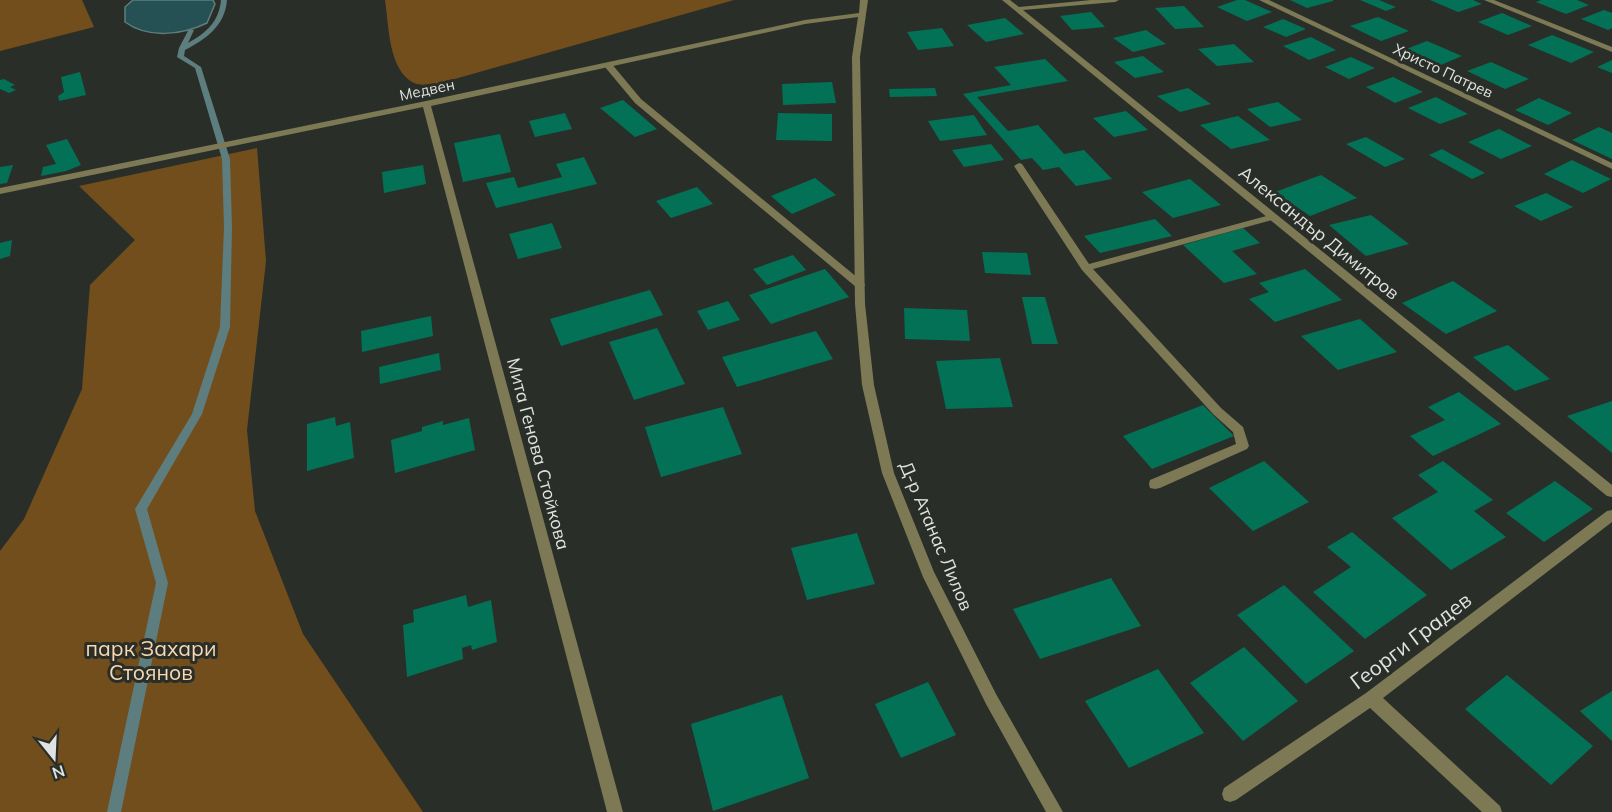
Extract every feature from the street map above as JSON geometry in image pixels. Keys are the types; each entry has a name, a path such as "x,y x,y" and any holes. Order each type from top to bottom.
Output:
{"street":[{"name":"Д-р Атанас Лилов","path":"864,0 860,15 856,57 860,285 868,385 888,473 928,573 992,699 1055,812"},
{"name":"Александър Димитров","path":"1006,0 1612,492"},
{"path":"1016,9 1115,0"},
{"name":"Христо Патрев","path":"1263,0 1612,166"},
{"path":"1488,0 1612,50"},
{"name":"Медвен","path":"0,192 426,104 805,22 860,15"},
{"path":"608,65 638,101 860,285"},
{"name":"Мита Генова Стойкова","path":"426,104 615,812"},
{"path":"1019,166 1086,268 1217,411 1239,430 1242,446 1155,484"},
{"path":"1086,268 1274,217"},
{"name":"Георги Градев","path":"1230,794 1371,698 1612,515"},
{"path":"1371,698 1494,812"}],"green space":[{"path":"0,0 82,0 94,27 0,51"},
{"path":"385,0 734,0 437,84 422,85 405,77 394,58"},
{"name":"парк Захари Стоянов","path":"257,148 266,261 247,430 255,511 303,634 423,812 0,812 0,551 24,519 82,389 90,285 135,240 79,186"}],"water":[{"path":"133,0 213,0 215,4 207,23 187,30 154,33 125,22 125,7"}],"building":[{"path":"1237,0 1245,0 1272,12 1247,21 1217,7"},
{"path":"1290,0 1333,0 1333,1 1307,8"},
{"path":"1360,0 1379,0 1396,7 1386,11"},
{"path":"1430,0 1473,0 1482,4 1458,12"},
{"path":"1577,0 1589,5 1566,14 1536,2"},
{"path":"1184,6 1204,27 1175,29 1155,8"},
{"path":"1604,10 1612,13 1612,28 1608,30 1581,19"},
{"path":"1091,12 1105,27 1072,30 1060,16"},
{"path":"1502,13 1532,26 1508,35 1478,22"},
{"path":"1378,17 1409,31 1381,41 1350,26"},
{"path":"1005,18 1024,34 986,42 967,25"},
{"path":"1283,19 1306,29 1286,37 1263,27"},
{"path":"942,28 954,46 918,50 907,32"},
{"path":"1146,30 1166,44 1133,52 1113,38"},
{"path":"1552,35 1594,52 1571,63 1528,45"},
{"path":"1311,37 1336,50 1309,60 1283,46"},
{"path":"1427,41 1462,56 1436,67 1401,51"},
{"path":"1234,44 1254,62 1217,66 1198,49"},
{"path":"1143,56 1164,72 1135,78 1114,62"},
{"path":"1351,57 1375,68 1349,79 1325,67"},
{"path":"1045,59 1068,81 977,97 1008,131 1038,125 1064,154 1084,150 1112,179 1076,186 1059,167 1043,170 1032,158 1021,160 963,94 1011,85 994,67"},
{"path":"1612,60 1612,73 1597,67"},
{"path":"1491,62 1529,79 1505,89 1467,71"},
{"path":"80,72 86,95 59,101 58,96 64,92 61,77"},
{"path":"1393,77 1423,92 1395,103 1366,87"},
{"path":"4,79 15,85 10,87 16,90 9,93 0,89 0,80"},
{"path":"832,82 836,103 783,105 782,84"},
{"path":"935,88 937,96 890,97 889,89"},
{"path":"1188,88 1211,104 1180,112 1157,96"},
{"path":"1436,97 1468,114 1440,124 1408,108"},
{"path":"1539,98 1572,113 1548,125 1515,110"},
{"path":"623,100 657,129 635,137 600,108"},
{"path":"1278,102 1302,120 1270,127 1247,109"},
{"path":"1126,111 1148,130 1114,137 1093,118"},
{"path":"565,113 572,129 535,137 529,121"},
{"path":"778,113 832,114 832,141 776,140"},
{"path":"974,115 987,135 940,141 928,121"},
{"path":"1238,116 1270,140 1231,149 1200,125"},
{"path":"1599,127 1612,133 1612,159 1572,140"},
{"path":"1499,129 1532,146 1501,159 1468,142"},
{"path":"500,134 511,172 463,182 454,143"},
{"path":"1366,137 1405,159 1385,167 1346,144"},
{"path":"67,139 81,165 66,171 41,176 43,167 56,164 46,145"},
{"path":"991,144 1004,160 964,167 952,150"},
{"path":"1442,149 1485,173 1472,179 1429,155"},
{"path":"584,157 597,184 496,208 486,183 514,177 518,188 562,177 556,164"},
{"path":"1572,160 1611,179 1583,193 1544,174"},
{"path":"13,165 7,183 0,184 0,167"},
{"path":"423,165 426,184 384,193 382,172"},
{"path":"1321,175 1357,198 1310,216 1275,192"},
{"path":"815,178 836,195 792,214 771,196"},
{"path":"1190,179 1221,205 1173,218 1142,192"},
{"path":"697,187 713,204 671,218 656,201"},
{"path":"1546,193 1573,207 1541,221 1514,206"},
{"path":"1371,215 1409,244 1366,256 1329,225"},
{"path":"1155,219 1172,236 1100,253 1084,236"},
{"path":"552,223 562,248 518,259 509,234"},
{"path":"1243,228 1260,243 1232,251 1257,274 1224,283 1183,245"},
{"path":"12,240 10,256 0,259 0,243"},
{"path":"982,252 1027,253 1031,275 985,273"},
{"path":"793,255 806,270 767,285 753,269"},
{"path":"825,269 849,297 771,324 749,295"},
{"path":"1305,269 1342,300 1275,322 1249,299 1269,292 1259,283"},
{"path":"1453,281 1497,311 1446,334 1402,303"},
{"path":"650,290 663,315 561,346 550,319"},
{"path":"1022,297 1045,297 1058,344 1032,344"},
{"path":"728,301 740,320 708,330 697,311"},
{"path":"904,308 967,310 970,341 905,339"},
{"path":"431,316 433,336 362,352 361,331"},
{"path":"1360,319 1397,352 1338,370 1301,336"},
{"path":"657,328 685,384 634,400 609,342"},
{"path":"816,331 833,359 737,387 722,357"},
{"path":"1508,345 1550,379 1515,391 1473,357"},
{"path":"439,353 441,370 380,384 379,367"},
{"path":"1000,358 1013,407 946,409 936,361"},
{"path":"1459,392 1501,424 1433,456 1410,436 1445,420 1428,407"},
{"path":"1612,401 1612,453 1567,416"},
{"path":"1203,405 1234,436 1152,469 1123,436"},
{"path":"723,407 742,454 661,477 645,427"},
{"path":"335,417 336,426 350,422 354,458 307,471 307,424"},
{"path":"469,418 475,450 395,473 391,440 422,431 422,427 443,421 443,425"},
{"path":"1264,461 1309,502 1253,531 1209,488"},
{"path":"1443,461 1493,500 1474,511 1506,537 1451,570 1392,518 1438,492 1418,475"},
{"path":"1555,481 1593,509 1544,542 1506,513"},
{"path":"1352,532 1427,595 1365,639 1313,592 1351,567 1327,547"},
{"path":"857,533 875,584 807,600 791,548"},
{"path":"1111,578 1141,626 1040,659 1013,609"},
{"path":"1284,585 1354,651 1306,684 1237,615"},
{"path":"466,595 468,607 491,600 497,642 472,650 471,645 462,648 463,659 407,677 403,625 414,622 413,610"},
{"path":"1244,647 1298,701 1243,741 1190,683"},
{"path":"1158,669 1204,733 1129,768 1085,701"},
{"path":"1507,675 1593,746 1551,785 1465,709"},
{"path":"928,682 956,735 901,758 875,704"},
{"path":"1612,691 1612,741 1580,711"},
{"path":"782,695 809,778 713,811 691,724"}],"waterway":[{"path":"114,812 162,583 141,509 197,414 225,327 228,227 226,159 198,67 180,57 182,49 204,36 216,24 221,17 224,0"},
{"path":"182,48 191,30"}]}
